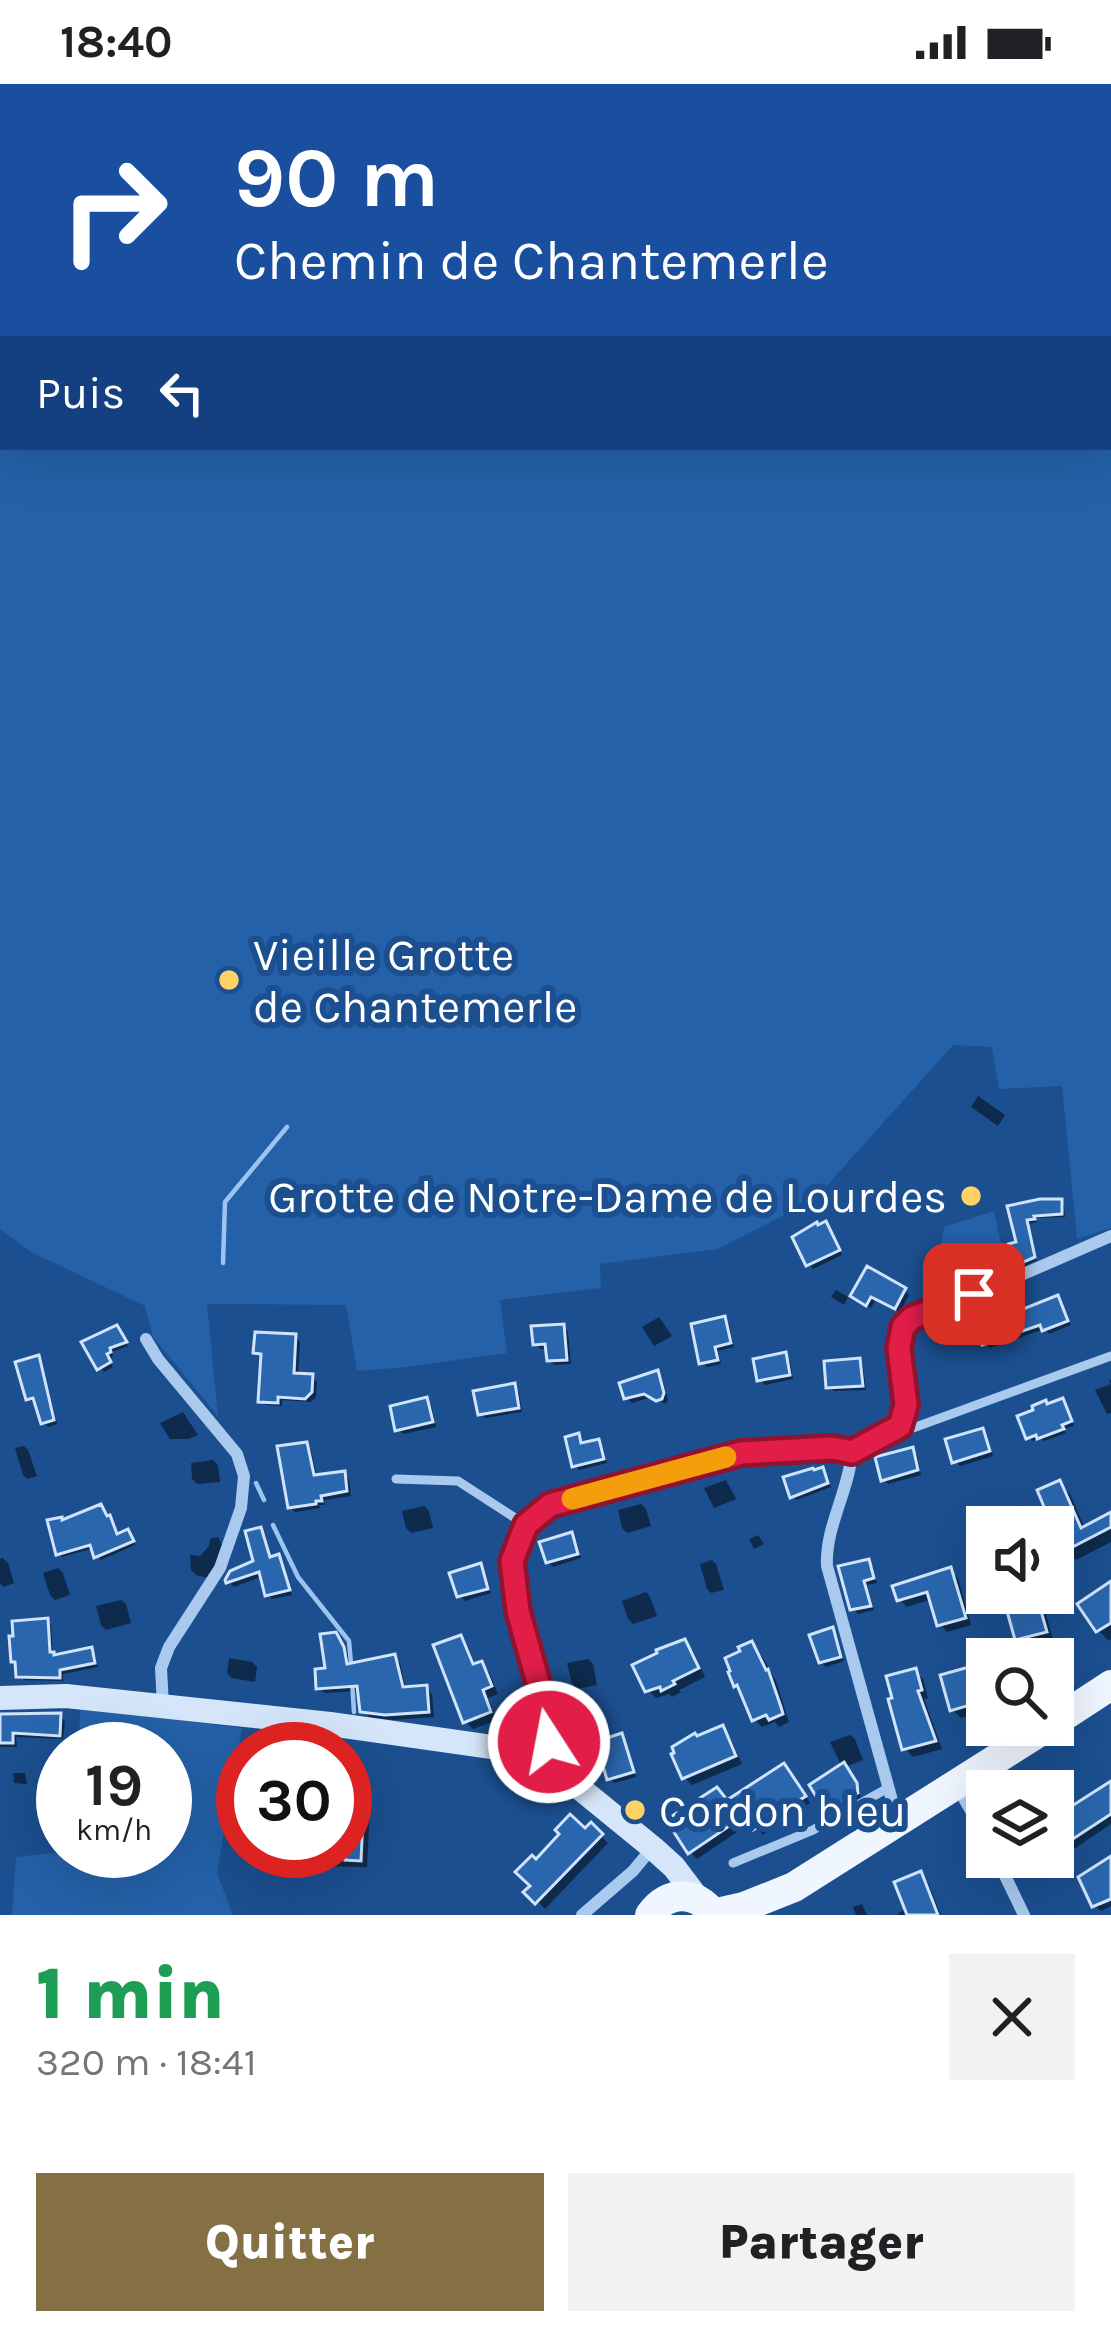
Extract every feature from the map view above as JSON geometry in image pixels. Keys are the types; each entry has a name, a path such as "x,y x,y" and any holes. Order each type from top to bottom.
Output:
{"main road":[{"path":"1074,1709 1111,1685"},
{"path":"0,1698 66,1696 499,1748 544,1763 566,1778 723,1910"},
{"path":"653,1911 676,1896 723,1910 794,1887 1017,1746"},
{"path":"653,1847 658,1870 653,1911"}],"street":[{"path":"544,1763 549,1742 547,1715 518,1611 512,1561 526,1525 550,1505 741,1453 832,1448 852,1452 900,1426 906,1405 899,1348 903,1327 912,1318 1111,1236"},
{"path":"146,1339 237,1454 244,1476 241,1508 220,1568 169,1647 161,1668 163,1706"},
{"path":"852,1452 850,1474 828,1542 827,1566 899,1823"},
{"path":"956,1786 966,1803"},
{"path":"582,1915 653,1847"},
{"path":"1006,1878 1024,1915"}],"lane":[{"path":"900,1426 913,1428 1111,1356"},
{"path":"396,1479 458,1481 526,1525"},
{"path":"733,1863 813,1830 888,1788"}],"shaded area":[{"path":"0,450 1111,450 1111,1228 1077,1239 1062,1086 999,1089 992,1047 953,1045 814,1200 718,1249 600,1264 601,1288 500,1300 507,1353 357,1371 346,1305 207,1304 218,1416 153,1337 145,1306 31,1252 0,1229"},
{"path":"994,1211 1007,1274 934,1305 944,1227"},
{"path":"80,1708 216,1725 216,1878 233,1915 12,1915 16,1857 36,1855 36,1878 192,1878 192,1722 80,1722"}],"building":[{"path":"1062,1199 1062,1214 1027,1220 1035,1257 1012,1267 1008,1244 1016,1242 1007,1206"},
{"path":"826,1221 840,1250 806,1266 792,1237"},
{"path":"867,1266 906,1288 895,1309 871,1297 866,1306 850,1296"},
{"path":"1058,1295 1068,1321 1042,1331 1040,1325 982,1345 974,1321 1006,1310 1008,1315"},
{"path":"725,1316 731,1343 715,1347 718,1360 699,1364 691,1324"},
{"path":"564,1324 567,1360 547,1361 545,1344 533,1345 531,1326"},
{"path":"117,1325 127,1342 110,1348 111,1362 97,1370 81,1342"},
{"path":"255,1332 296,1334 294,1373 313,1374 312,1392 305,1399 278,1397 278,1403 258,1402 261,1354 253,1353"},
{"path":"786,1352 790,1375 757,1381 753,1359"},
{"path":"39,1355 54,1420 41,1424 33,1398 26,1400 15,1362"},
{"path":"860,1358 863,1386 826,1388 824,1361"},
{"path":"658,1370 662,1399 644,1394 624,1399 619,1383"},
{"path":"515,1383 519,1408 478,1415 473,1391"},
{"path":"427,1397 433,1422 395,1431 390,1406"},
{"path":"1063,1398 1072,1421 1062,1425 1064,1429 1026,1439 1017,1416 1046,1400 1047,1404"},
{"path":"983,1428 990,1451 952,1463 945,1439"},
{"path":"579,1433 581,1443 599,1439 604,1459 572,1467 565,1437"},
{"path":"307,1442 314,1475 345,1471 347,1491 321,1496 316,1504 288,1508 277,1446"},
{"path":"913,1447 918,1470 881,1481 875,1457"},
{"path":"823,1467 828,1483 790,1498 783,1477"},
{"path":"1060,1480 1071,1506 1044,1506 1037,1490"},
{"path":"101,1504 117,1534 128,1529 134,1541 94,1558 90,1545 56,1555 47,1520 62,1520"},
{"path":"1074,1512 1081,1528 1111,1512 1111,1527 1074,1546"},
{"path":"261,1527 270,1557 279,1554 290,1590 265,1596 259,1572 226,1583 230,1571 253,1561 245,1531"},
{"path":"572,1532 578,1554 546,1563 539,1542"},
{"path":"869,1559 874,1578 864,1581 871,1606 850,1610 838,1566"},
{"path":"481,1563 488,1589 457,1597 449,1573"},
{"path":"951,1567 966,1618 937,1626 927,1592 897,1601 892,1586"},
{"path":"1111,1581 1111,1623 1096,1632 1077,1604"},
{"path":"1008,1614 1042,1614 1047,1632 1014,1638"},
{"path":"48,1618 50,1652 92,1647 95,1663 60,1670 60,1678 16,1677 9,1636 13,1636 12,1621"},
{"path":"833,1627 841,1657 819,1663 809,1635"},
{"path":"336,1632 347,1664 395,1654 403,1687 427,1685 429,1712 360,1712 357,1686 316,1689 315,1669 325,1668 320,1634"},
{"path":"461,1635 473,1664 482,1661 492,1686 483,1690 491,1712 463,1723 433,1645"},
{"path":"685,1639 699,1668 661,1691 660,1687 645,1692 632,1665"},
{"path":"752,1641 768,1669 783,1714 769,1720 766,1715 752,1721 728,1672 725,1658"},
{"path":"916,1668 922,1690 918,1691 936,1741 902,1750 886,1676"},
{"path":"966,1668 966,1706 950,1711 940,1675"},
{"path":"61,1713 61,1722 36,1722 36,1734 13,1733 13,1743 0,1743 0,1714"},
{"path":"723,1725 736,1756 682,1779 672,1747 695,1733"},
{"path":"622,1733 634,1772 607,1780 601,1740"},
{"path":"844,1762 858,1793 826,1812 809,1785"},
{"path":"784,1763 806,1796 753,1830 744,1816 688,1854 666,1820 717,1787 727,1800"},
{"path":"1111,1781 1111,1814 1074,1838 1074,1805"},
{"path":"570,1814 585,1828 591,1822 603,1834 535,1904 523,1892 530,1886 515,1872 532,1855 536,1859"},
{"path":"1111,1856 1111,1899 1092,1907 1078,1877"},
{"path":"921,1871 938,1915 907,1915 894,1882"}],"waterway":[{"path":"223,1263 225,1202 287,1127"},
{"path":"256,1483 264,1500"},
{"path":"273,1525 298,1577 349,1641 351,1664"},
{"path":"352,1681 354,1712"}],"slow traffic":[{"path":"572,1499 726,1457"}],"place":[{"name":"Vieille Grotte de Chantemerle","path":"229,980"},
{"name":"Grotte de Notre-Dame de Lourdes","path":"971,1196"},
{"name":"Cordon bleu","path":"635,1810"}],"route":[{"path":"549,1742 547,1715 518,1611 512,1561 526,1525 550,1505 700,1462 741,1453 832,1448 852,1452 900,1426 906,1405 899,1348 903,1327 912,1318 974,1294"}]}
